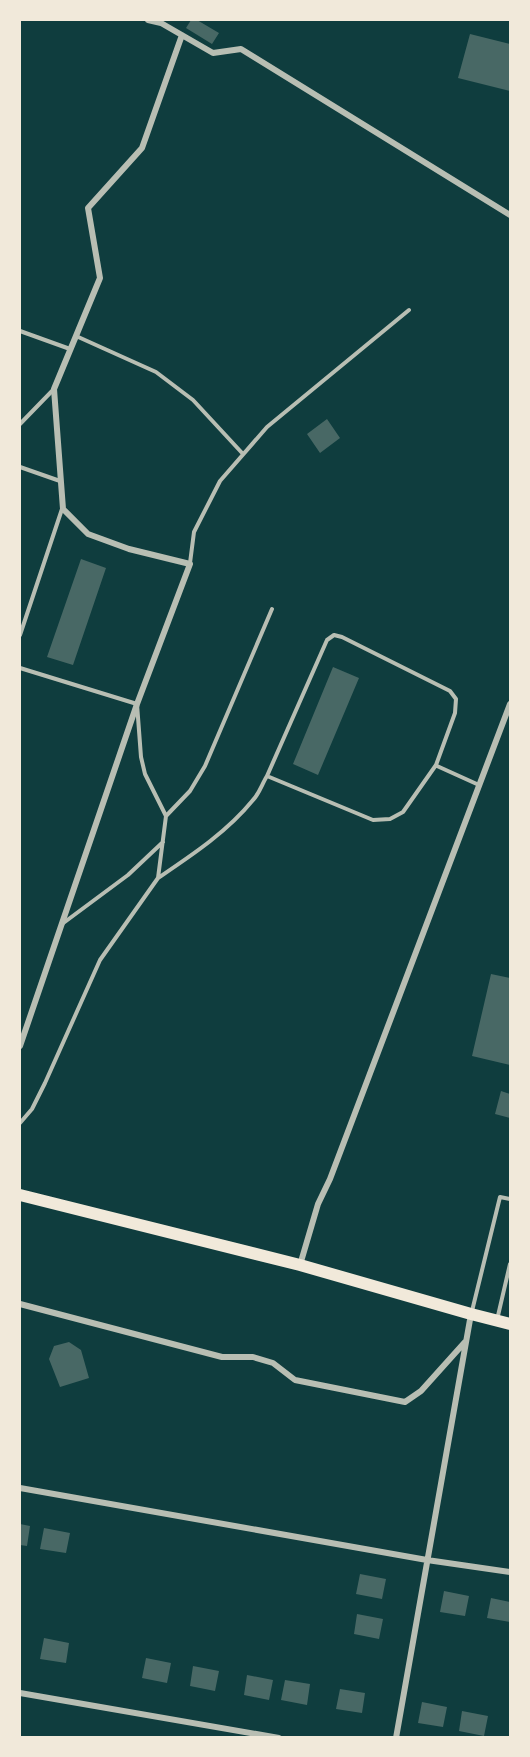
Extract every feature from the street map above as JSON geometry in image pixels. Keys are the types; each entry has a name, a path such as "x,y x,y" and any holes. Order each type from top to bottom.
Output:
{"highway":[{"path":"20,1195 300,1265 510,1324"}],"street":[{"path":"148,20 159,21 213,53 241,49 510,215"},
{"path":"20,1046 137,704 190,564 129,549 88,534 63,509 54,390 100,278 88,208 142,148 182,35"},
{"path":"300,1265 318,1204 330,1179 510,704"},
{"path":"20,1304 222,1357 253,1357 273,1363 296,1380 405,1402 421,1391 465,1341"},
{"path":"396,1737 471,1314"},
{"path":"20,1488 427,1560 510,1572"},
{"path":"20,1693 279,1737"}],"lane":[{"path":"190,564 194,532 220,481 243,454 267,427 409,310"},
{"path":"20,332 70,349"},
{"path":"76,336 156,372 193,400 243,454"},
{"path":"20,424 54,390"},
{"path":"20,467 60,481"},
{"path":"20,634 63,509"},
{"path":"166,816 190,792 205,766 272,609"},
{"path":"20,1123 32,1109 45,1083 100,960 158,878 214,839 255,799 327,640 334,635 342,637 450,691 456,699 455,712 436,765 403,812 390,819 373,820 267,776"},
{"path":"20,668 137,704 141,757 145,774 166,816 158,878"},
{"path":"436,765 480,785"},
{"path":"61,925 128,875 164,842"},
{"path":"471,1314 500,1197 510,1199"},
{"path":"497,1320 510,1264"}],"building":[{"path":"191,20 197,20 219,33 212,44 186,28"},
{"path":"470,34 510,44 510,91 458,78"},
{"path":"327,419 340,438 320,453 307,434"},
{"path":"81,559 106,568 73,665 47,657"},
{"path":"333,667 359,678 318,775 293,764"},
{"path":"491,974 510,978 510,1065 472,1056"},
{"path":"501,1091 510,1094 510,1118 495,1114"},
{"path":"69,1342 81,1350 89,1378 60,1387 49,1359 54,1346"},
{"path":"20,1524 30,1526 27,1546 20,1545"},
{"path":"44,1528 70,1533 66,1553 40,1549"},
{"path":"360,1574 386,1579 382,1599 356,1594"},
{"path":"444,1591 469,1596 465,1616 440,1612"},
{"path":"491,1598 510,1602 510,1622 487,1618"},
{"path":"357,1614 383,1619 379,1639 354,1634"},
{"path":"44,1638 69,1643 66,1663 40,1659"},
{"path":"146,1658 171,1663 167,1683 142,1678"},
{"path":"193,1666 219,1671 215,1691 190,1686"},
{"path":"247,1675 273,1680 269,1700 244,1695"},
{"path":"285,1680 310,1684 307,1705 281,1700"},
{"path":"340,1689 365,1693 362,1713 336,1709"},
{"path":"422,1702 447,1707 443,1727 418,1723"},
{"path":"462,1711 488,1716 484,1736 459,1731"}]}
